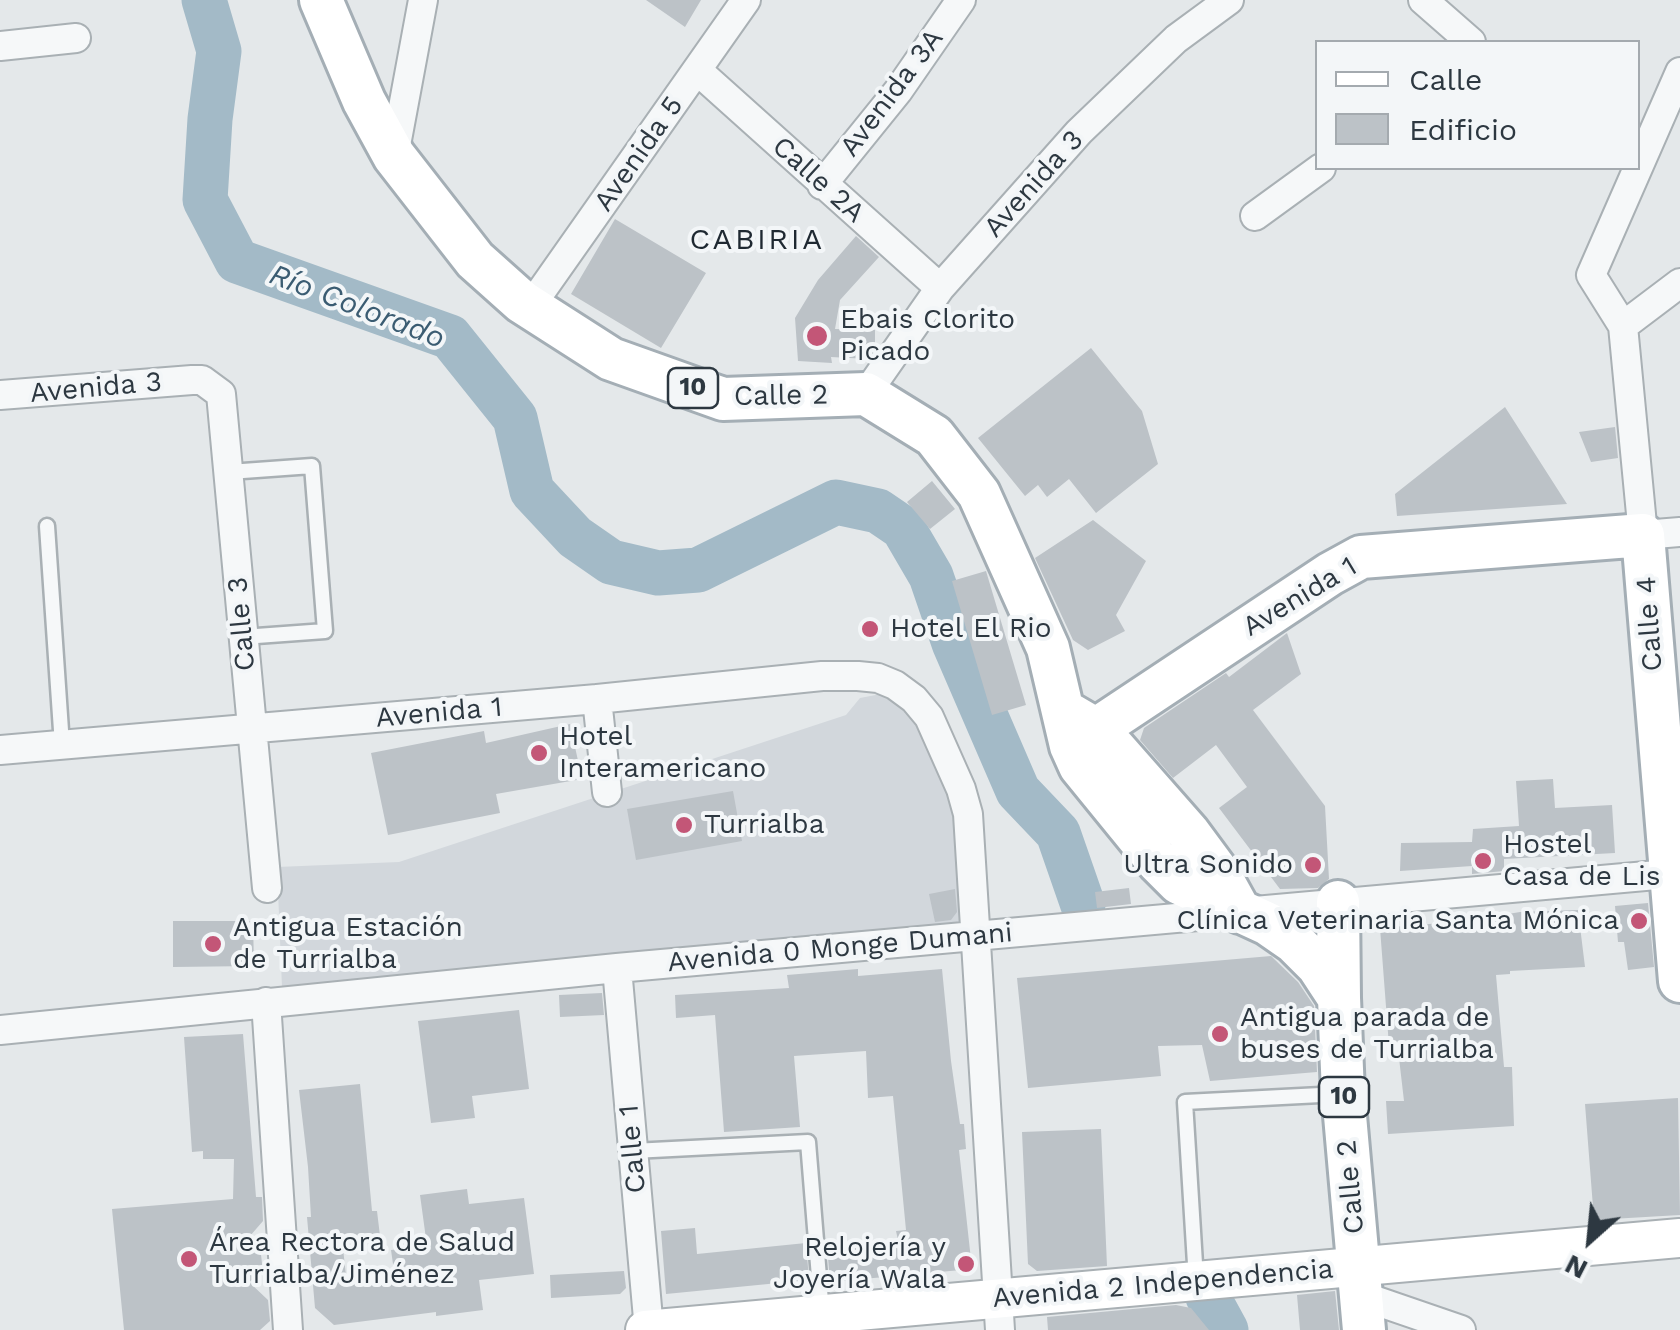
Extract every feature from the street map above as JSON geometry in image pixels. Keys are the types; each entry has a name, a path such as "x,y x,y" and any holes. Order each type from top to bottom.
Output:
{"main road":[{"name":"Calle 2","path":"320,0 364,101 394,156 476,260 530,307 611,359 723,399 866,394 934,436 979,494 1048,648 1076,728 1080,766 1179,882 1268,924 1294,942 1318,966 1339,998 1343,1094 1361,1298"},
{"name":"Avenida 1","path":"1076,728 1361,557 1661,534"},
{"name":"Calle 4","path":"1661,534 1680,981"},
{"name":"Calle 2","path":"1076,728 1188,832 1219,874 1240,912"},
{"path":"1338,902 1339,998"}],"street":[{"path":"394,156 423,0"},
{"name":"Avenida 5","path":"530,307 746,0"},
{"name":"Avenida 3A","path":"822,184 898,91 961,0"},
{"name":"Avenida 3","path":"866,394 940,288 1078,132 1176,39 1229,0"},
{"path":"1423,0 1469,40"},
{"path":"0,46 76,38"},
{"name":"Calle 2A","path":"698,72 940,288"},
{"path":"1640,159 1680,72"},
{"path":"1255,216 1319,170"},
{"path":"1635,170 1591,275 1623,326 1680,283"},
{"name":"Calle 4","path":"1623,326 1661,534"},
{"name":"Avenida 3","path":"0,396 192,380"},
{"name":"Calle 3","path":"192,380 202,380 220,394 266,888"},
{"name":"Avenida 1","path":"0,750 822,676 878,678 914,699 928,718 961,789 972,840 976,937"},
{"path":"597,699 606,792"},
{"name":"Avenida 0 Monge Dumani","path":"0,1030 617,968 1674,873"},
{"path":"1145,920 1198,892"},
{"path":"976,937 999,1314"},
{"name":"Calle 1","path":"617,968 648,1330"},
{"path":"266,1002 288,1330"},
{"name":"Avenida 2 Independencia","path":"648,1330 822,1314 999,1314 1196,1281 1361,1298 1680,1238"},
{"path":"1361,1298 1461,1330"}],"lane":[{"path":"229,472 312,466 325,630 243,637"},
{"path":"47,526 62,744"},
{"path":"1196,1281 1185,1102 1343,1094"},
{"path":"633,1150 808,1142 822,1314"}],"shaded area":[{"path":"881,694 911,715 959,818 965,929 282,987 277,867 399,862 846,715 860,698"}],"building":[{"path":"646,0 701,0 685,27"},
{"path":"615,219 706,273 661,348 571,294"},
{"path":"856,236 879,257 840,300 835,329 875,330 875,351 869,359 831,357 832,363 798,361 795,318 818,280"},
{"path":"1091,348 1142,411 1158,464 1096,513 1069,479 1047,497 1038,485 1025,496 978,438"},
{"path":"1505,407 1567,504 1397,516 1395,494"},
{"path":"1615,427 1618,458 1591,462 1579,432"},
{"path":"932,481 955,509 930,529 907,502"},
{"path":"1093,520 1146,561 1116,615 1125,631 1088,650 1073,640 1035,558"},
{"path":"986,571 1026,705 992,715 952,581"},
{"path":"1287,633 1301,674 1253,710 1325,806 1329,879 1318,888 1280,889 1219,808 1247,787 1216,745 1173,778 1140,740 1144,728 1226,673 1229,677"},
{"path":"570,724 582,779 496,794 500,813 388,835 371,753 484,731 486,743"},
{"path":"1553,779 1555,808 1612,805 1615,853 1504,859 1504,871 1472,874 1472,866 1400,871 1401,843 1472,842 1473,829 1519,826 1516,781"},
{"name":"Turrialba","path":"733,791 742,841 636,860 627,809"},
{"path":"1129,888 1131,904 1097,908 1095,892"},
{"path":"955,889 957,912 951,920 935,922 929,894"},
{"name":"Clínica Veterinaria Santa Mónica","path":"1648,903 1654,967 1628,970 1624,942 1618,942 1615,906"},
{"path":"1578,910 1585,967 1496,975 1504,1067 1512,1067 1514,1126 1388,1134 1386,1101 1404,1101 1399,1058 1390,1059 1380,928 1520,912"},
{"name":"Antigua Estación de Turrialba","path":"173,921 253,921 254,966 173,967"},
{"path":"1271,956 1298,982 1314,1006 1317,1072 1210,1081 1202,1045 1158,1046 1161,1076 1028,1088 1017,978"},
{"path":"858,969 858,976 942,969 951,1061 960,1124 964,1124 966,1149 959,1150 972,1269 830,1282 827,1245 898,1240 896,1231 906,1230 893,1096 868,1098 866,1051 794,1056 800,1127 724,1132 715,1015 676,1018 675,995 789,988 787,975"},
{"path":"602,993 604,1015 560,1017 559,995"},
{"path":"519,1010 529,1089 472,1096 475,1118 431,1123 418,1021"},
{"name":"Área Rectora de Salud Turrialba/Jiménez","path":"243,1034 256,1197 262,1197 263,1221 250,1236 260,1246 263,1272 249,1282 268,1300 270,1321 260,1330 124,1330 112,1209 233,1199 234,1159 203,1159 203,1151 192,1152 184,1037"},
{"path":"360,1084 372,1211 377,1211 380,1236 342,1239 347,1285 395,1278 391,1250 427,1246 420,1195 467,1189 469,1204 524,1198 534,1274 479,1280 483,1310 334,1325 315,1308 307,1217 311,1217 308,1167 299,1090"},
{"path":"1678,1098 1680,1215 1594,1220 1585,1104"},
{"path":"1101,1129 1107,1266 1037,1271 1028,1264 1022,1132"},
{"path":"695,1228 697,1254 806,1243 809,1280 666,1294 661,1231"},
{"path":"624,1271 626,1288 620,1294 551,1298 550,1275"},
{"path":"1335,1291 1339,1330 1300,1330 1297,1295"},
{"path":"1176,1305 1191,1308 1209,1330 1048,1330 1047,1317"}],"waterway":[{"name":"Río Colorado","path":"204,0 219,51 205,200 237,261 450,337 515,418 532,491 575,537 611,562 658,573 698,570 836,502 878,511 903,528 931,576 954,643 1018,791 1058,833 1083,905"},
{"name":"Río Colorado","path":"1208,1297 1226,1330"}],"place":[{"name":"Ebais Clorito Picado","path":"817,336"},
{"name":"Hotel El Rio","path":"870,629"},
{"name":"Hotel Interamericano","path":"539,753"},
{"name":"Turrialba","path":"684,825"},
{"name":"Hostel Casa de Lis","path":"1483,861"},
{"name":"Ultra Sonido","path":"1313,865"},
{"name":"Clínica Veterinaria Santa Mónica","path":"1639,921"},
{"name":"Antigua Estación de Turrialba","path":"213,944"},
{"name":"Antigua parada de buses de Turrialba","path":"1220,1034"},
{"name":"Área Rectora de Salud Turrialba/Jiménez","path":"189,1259"},
{"name":"Relojería y Joyería Wala","path":"966,1264"}],"district":[{"name":"CABIRIA","path":"757,240"}]}
